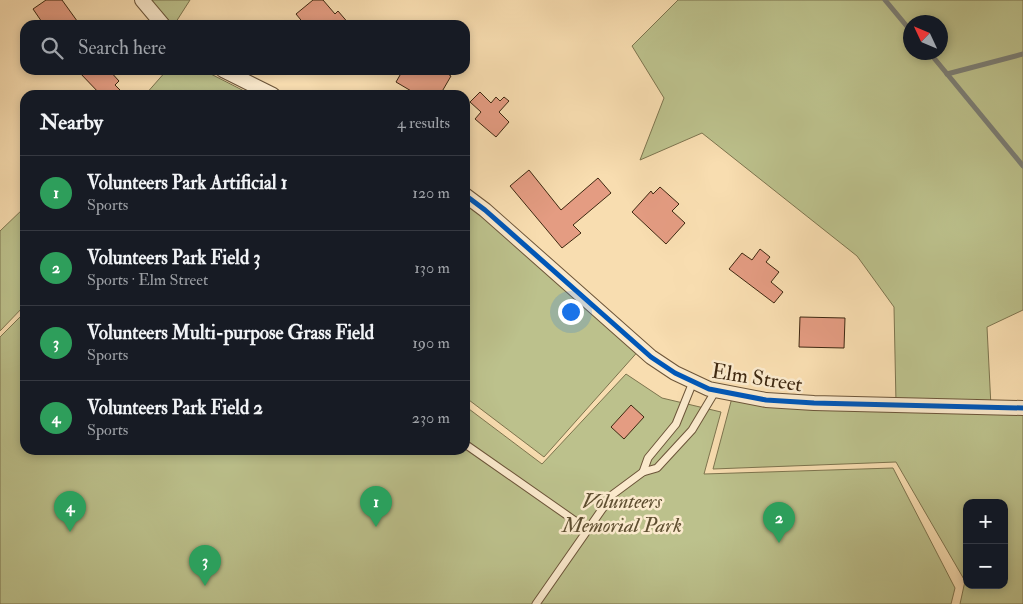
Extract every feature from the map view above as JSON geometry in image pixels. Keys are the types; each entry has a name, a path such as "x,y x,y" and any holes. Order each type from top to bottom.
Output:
{"street":[{"path":"142,0 160,20"},
{"path":"233,75 263,90"},
{"name":"Elm Street","path":"470,199 486,210 651,357 693,382 716,390 766,400 814,403 1023,408"}],"lane":[{"path":"643,472 648,458 676,424 693,382"},
{"path":"536,604 612,495 643,472 657,468 681,443 700,419 716,390"},
{"path":"470,447 588,530"}],"green space":[{"path":"147,0 190,0 177,20 165,20"},
{"path":"678,0 1023,0 1023,310 987,327 991,407 1023,407 1023,604 960,604 963,589 1008,589 1008,499 963,499 963,578 896,462 713,469 733,394 896,403 894,307 857,256 702,133 640,160 664,98 632,46"},
{"path":"163,75 213,75 242,90 149,90"},
{"path":"470,203 641,348 544,457 470,401"},
{"path":"20,212 20,310 0,331 0,231"},
{"name":"Volunteers Memorial Park","path":"20,317 20,455 470,455 470,410 542,464 626,374 662,398 721,412 704,474 893,468 955,588 951,604 0,604 0,337"}],"building":[{"path":"46,0 62,0 76,20 41,20 33,9"},
{"path":"313,0 323,0 335,14 338,11 346,20 301,20 296,14"},
{"path":"82,75 114,75 119,81 115,85 120,90 96,90"},
{"path":"400,75 451,76 443,90 410,90 396,82"},
{"path":"480,92 491,103 496,97 500,101 504,97 509,101 499,112 509,122 496,137 475,119 481,112 470,102"},
{"path":"529,170 561,210 598,178 611,193 573,225 581,233 562,248 510,186"},
{"path":"660,187 679,204 672,211 685,223 666,244 632,212 651,191 653,194"},
{"path":"760,249 770,257 766,262 779,272 771,282 783,292 774,303 729,269 742,253 752,260"},
{"path":"800,317 845,318 844,348 799,347"},
{"path":"631,405 644,417 624,439 611,427"}],"waterway":[{"path":"885,0 903,22"},
{"path":"947,74 1023,54"},
{"path":"936,60 1023,166"}],"cycle path":[{"path":"470,199 651,357 675,373 709,389 766,400 814,403 1023,408"}],"place":[{"name":"Volunteers Park Artificial 1","path":"376,527"},
{"name":"Volunteers Park Field 2","path":"70,532"},
{"name":"Volunteers Park Field 3","path":"779,543"},
{"name":"Volunteers Multi-purpose Grass Field","path":"205,586"}]}
